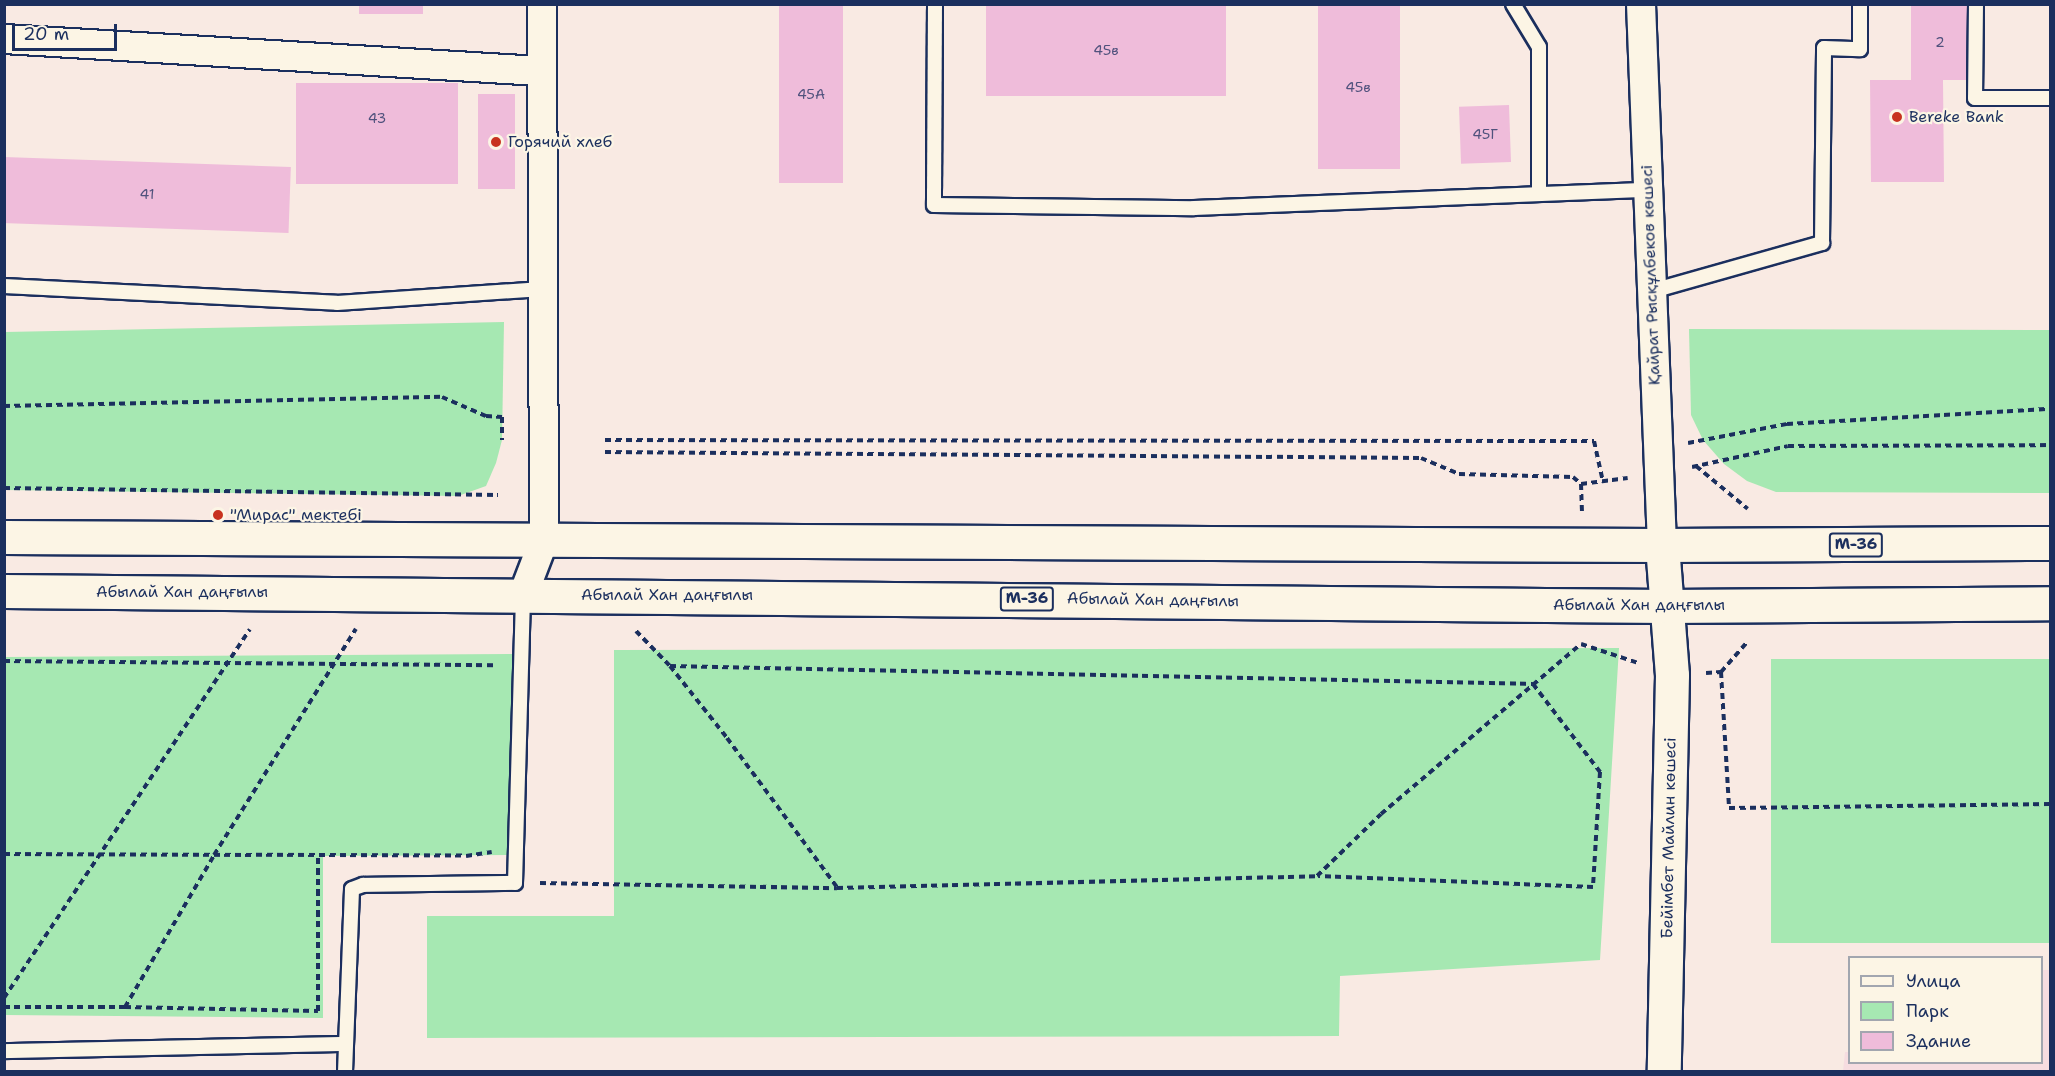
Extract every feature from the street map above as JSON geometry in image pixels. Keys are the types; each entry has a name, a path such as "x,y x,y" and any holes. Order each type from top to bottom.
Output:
{"main road":[{"name":"M-36","path":"4,537 1662,545 2050,543"},
{"name":"Бейімбет Майлин көшесі","path":"1662,545 1672,675 1665,1071"},
{"name":"Абылай Хан даңғылы","path":"4,591 599,594 1666,606 2050,603"}],"street":[{"path":"523,595 544,540 540,71 542,4"},
{"name":"Қайрат Рысқұлбеков көшесі","path":"1641,4 1662,545"},
{"path":"4,39 540,71"}],"lane":[{"path":"935,4 934,205 1194,208 1648,190"},
{"path":"1513,4 1539,47 1539,194"},
{"path":"1652,291 1822,243 1824,48 1860,49 1860,4"},
{"path":"1976,4 1975,98 2050,98"},
{"path":"4,286 337,303 543,289"},
{"path":"345,1071 352,889 363,885 515,883 523,595"},
{"path":"6,1051 345,1044"}],"path":[{"path":"4,406 442,397 486,416 502,417 502,440"},
{"path":"605,452 1421,458 1459,474 1573,477 1581,484 1603,482 1658,461 1787,424 2050,409"},
{"path":"605,440 1594,441 1603,482"},
{"path":"1658,461 1788,446 2050,445"},
{"path":"4,488 498,495"},
{"path":"599,594 670,666 837,888"},
{"path":"4,998 103,855 256,620"},
{"path":"125,1007 214,855 362,620"},
{"path":"1317,876 1381,814 1581,644 1672,675 1721,672 1729,808 2050,804"},
{"path":"4,662 508,665"},
{"path":"670,666 1533,684"},
{"path":"515,883 837,888 1317,876 1593,887 1600,772 1533,684"},
{"path":"4,854 466,856"},
{"path":"4,1007 318,1011 318,855"}],"shaded area":[{"path":"2043,970 2050,970 2050,1071 1843,1071 1845,1052 1848,1052 1848,1064 2043,1064"}],"green space":[{"path":"504,322 502,440 496,463 486,486 458,496 5,490 5,332"},
{"path":"1689,329 2050,330 2050,493 1776,492 1747,481 1724,464 1703,440 1691,415"},
{"path":"1619,648 1600,960 1340,976 1339,1036 427,1038 427,916 614,916 614,650"},
{"path":"521,654 521,855 323,856 323,1018 5,1015 5,657"},
{"path":"1771,659 2050,659 2050,943 1771,943"}],"building":[{"path":"359,4 423,4 423,14 359,14"},
{"path":"779,4 843,4 843,183 779,183"},
{"path":"986,4 1226,4 1226,96 986,96"},
{"path":"1318,4 1400,4 1400,169 1318,169"},
{"path":"1911,4 1969,4 1969,80 1943,80 1944,182 1871,182 1870,80 1911,80"},
{"path":"296,83 458,83 458,184 296,184"},
{"name":"Горячий хлеб","path":"478,94 515,94 515,189 478,189"},
{"path":"1509,105 1511,162 1461,164 1459,107"},
{"path":"4,157 291,167 289,233 4,223"}],"place":[{"name":"Bereke Bank","path":"1897,117"},
{"name":"Горячий хлеб","path":"496,142"},
{"name":"\"Мирас\" мектебі","path":"218,515"}]}
